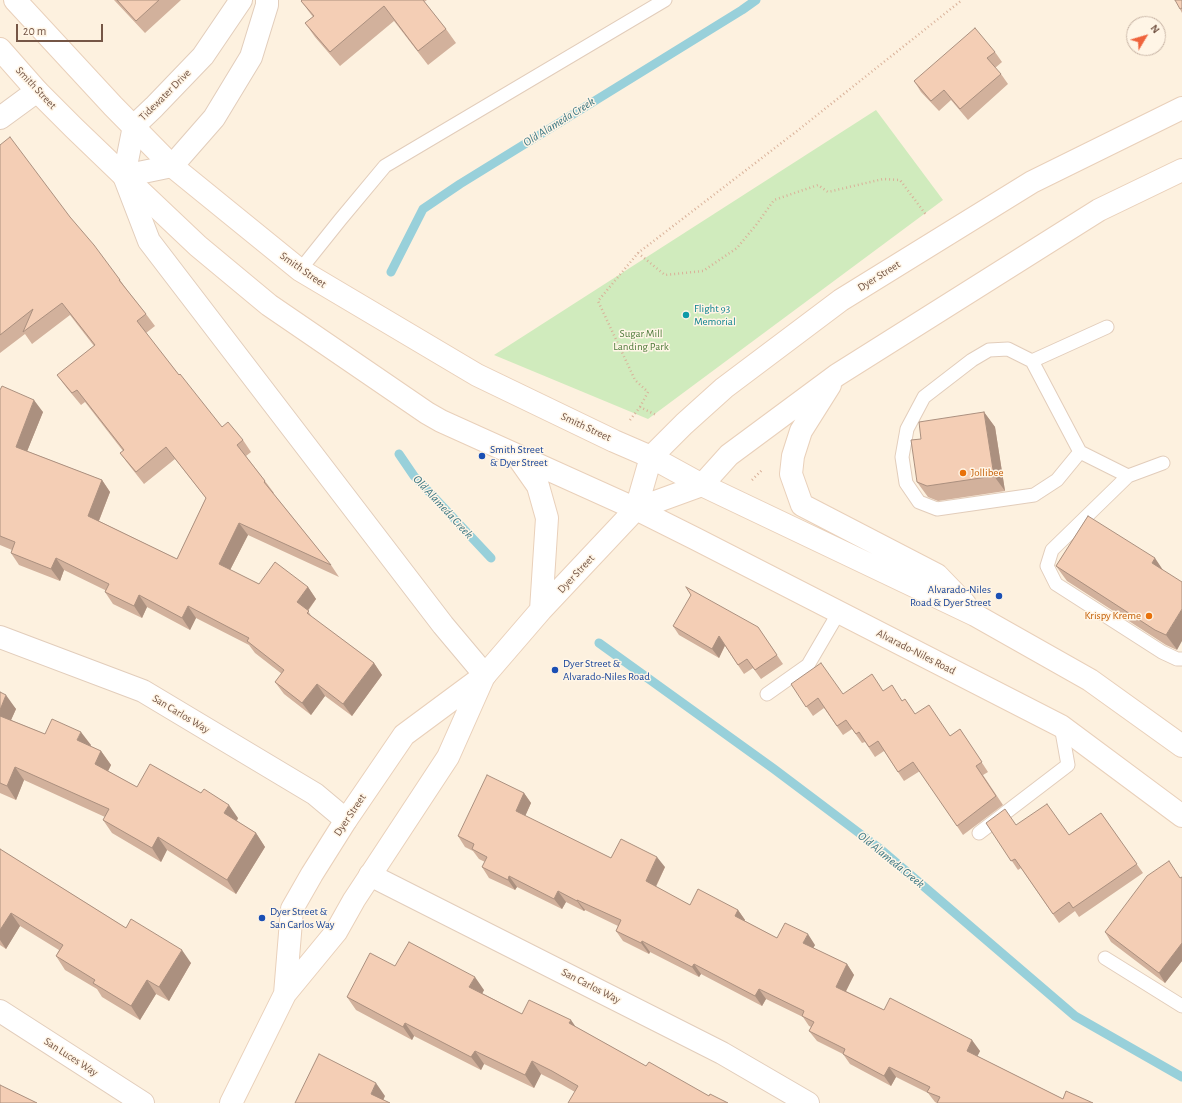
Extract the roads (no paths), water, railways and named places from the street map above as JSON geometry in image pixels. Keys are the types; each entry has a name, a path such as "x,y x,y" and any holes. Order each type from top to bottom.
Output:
{"main road":[{"name":"Smith Street","path":"15,0 113,106 172,166 300,270 477,376 651,457"},
{"name":"Tidewater Drive","path":"124,176 134,126 203,56 241,0"},
{"path":"124,176 172,166 214,118 251,57 267,5 267,0"},
{"name":"Smith Street","path":"0,49 37,90 124,176 198,246 269,305 441,421 636,510"},
{"path":"0,118 37,90"},
{"name":"Dyer Street","path":"636,510 651,457 684,424 724,388 841,300 1032,182 1182,108"},
{"name":"Dyer Street","path":"285,994 292,910 312,874 346,820 404,735 485,675 541,610 636,510 702,485 729,455 837,375 1099,210 1182,170"},
{"name":"Smith Street","path":"124,176 150,241 438,619 485,675"},
{"path":"837,375 801,431 793,456 791,474 802,505 937,575 976,615"},
{"path":"516,455 538,486 547,518 541,610"},
{"path":"651,457 702,485 976,615 1090,680 1182,746"},
{"name":"Alvarado-Niles Road","path":"636,510 696,539 1061,726 1182,816"},
{"name":"San Carlos Way","path":"0,637 142,691 315,794 346,820"},
{"name":"Dyer Street","path":"231,1103 285,994 336,932 370,875 448,757 485,675"},
{"name":"San Carlos Way","path":"370,875 722,1053 808,1103"},
{"name":"San Luces Way","path":"0,1011 143,1103"}],"lane":[{"path":"300,270 385,166 665,0"},
{"path":"1032,361 1107,327"},
{"path":"1080,452 1057,480 1034,495 937,509 919,502 906,483 902,457 907,429 924,397 972,360 989,350 1008,349 1032,361 1080,452 1128,476"},
{"path":"1164,463 1128,476 1052,550 1047,566 1056,584 1162,652 1177,659 1182,659"},
{"path":"767,694 808,665 839,612"},
{"path":"979,833 1068,765 1061,726"},
{"path":"1106,958 1182,1006"}],"waterway":[{"name":"Old Alameda Creek","path":"391,272 423,209 460,184 756,0"},
{"name":"Old Alameda Creek","path":"399,454 414,476 491,558"},
{"name":"Old Alameda Creek","path":"599,643 774,769 879,848 1075,1016 1182,1077"}],"place":[{"name":"Flight 93 Memorial","path":"686,315"},
{"name":"Smith Street & Dyer Street","path":"482,456"},
{"name":"Jollibee","path":"963,473"},
{"name":"Alvarado-Niles Road & Dyer Street","path":"999,596"},
{"name":"Krispy Kreme","path":"1149,616"},
{"name":"Dyer Street & Alvarado-Niles Road","path":"555,670"},
{"name":"Dyer Street & San Carlos Way","path":"262,918"}],"park label":[{"name":"Sugar Mill Landing Park","path":"641,340"}]}
